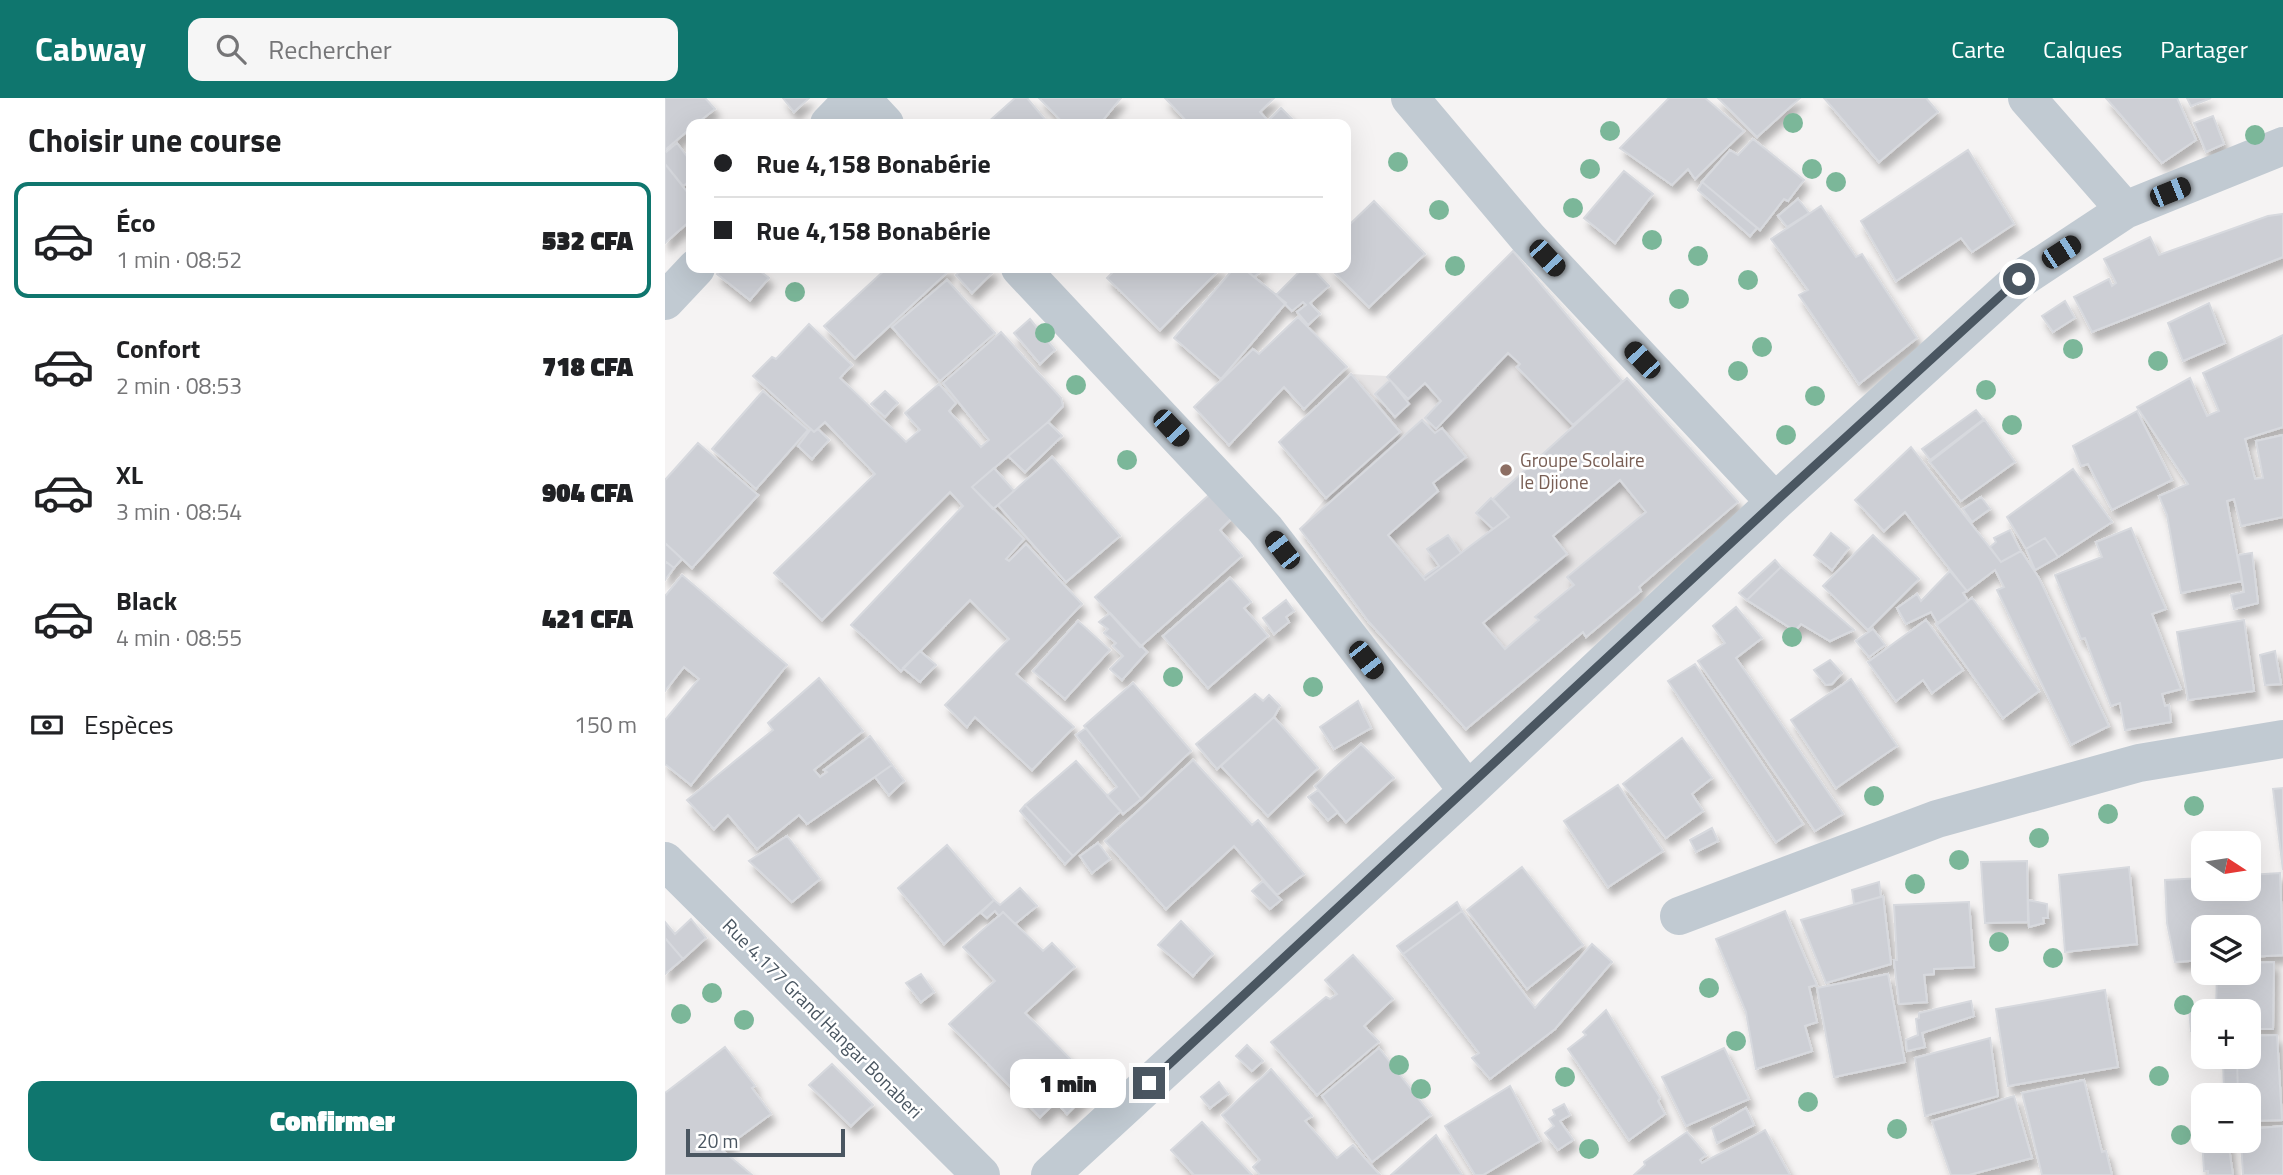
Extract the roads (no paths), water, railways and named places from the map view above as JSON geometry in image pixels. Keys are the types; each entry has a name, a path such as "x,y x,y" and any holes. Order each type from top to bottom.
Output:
{"street":[{"path":"834,119 854,98"},
{"path":"861,98 880,119"},
{"path":"1410,98 1528,238 1775,502"},
{"path":"2027,98 2125,210"},
{"path":"1050,1175 2019,279 2125,210 2283,146"},
{"path":"665,301 691,273"},
{"path":"1025,273 1265,529 1468,790"},
{"path":"1679,916 1937,819 2139,763 2283,738"},
{"name":"Rue 4.177 Grand Hangar Bonaberi","path":"665,861 981,1175"}],"place":[{"name":"Groupe Scolaire le Djione","path":"1506,470"}]}
